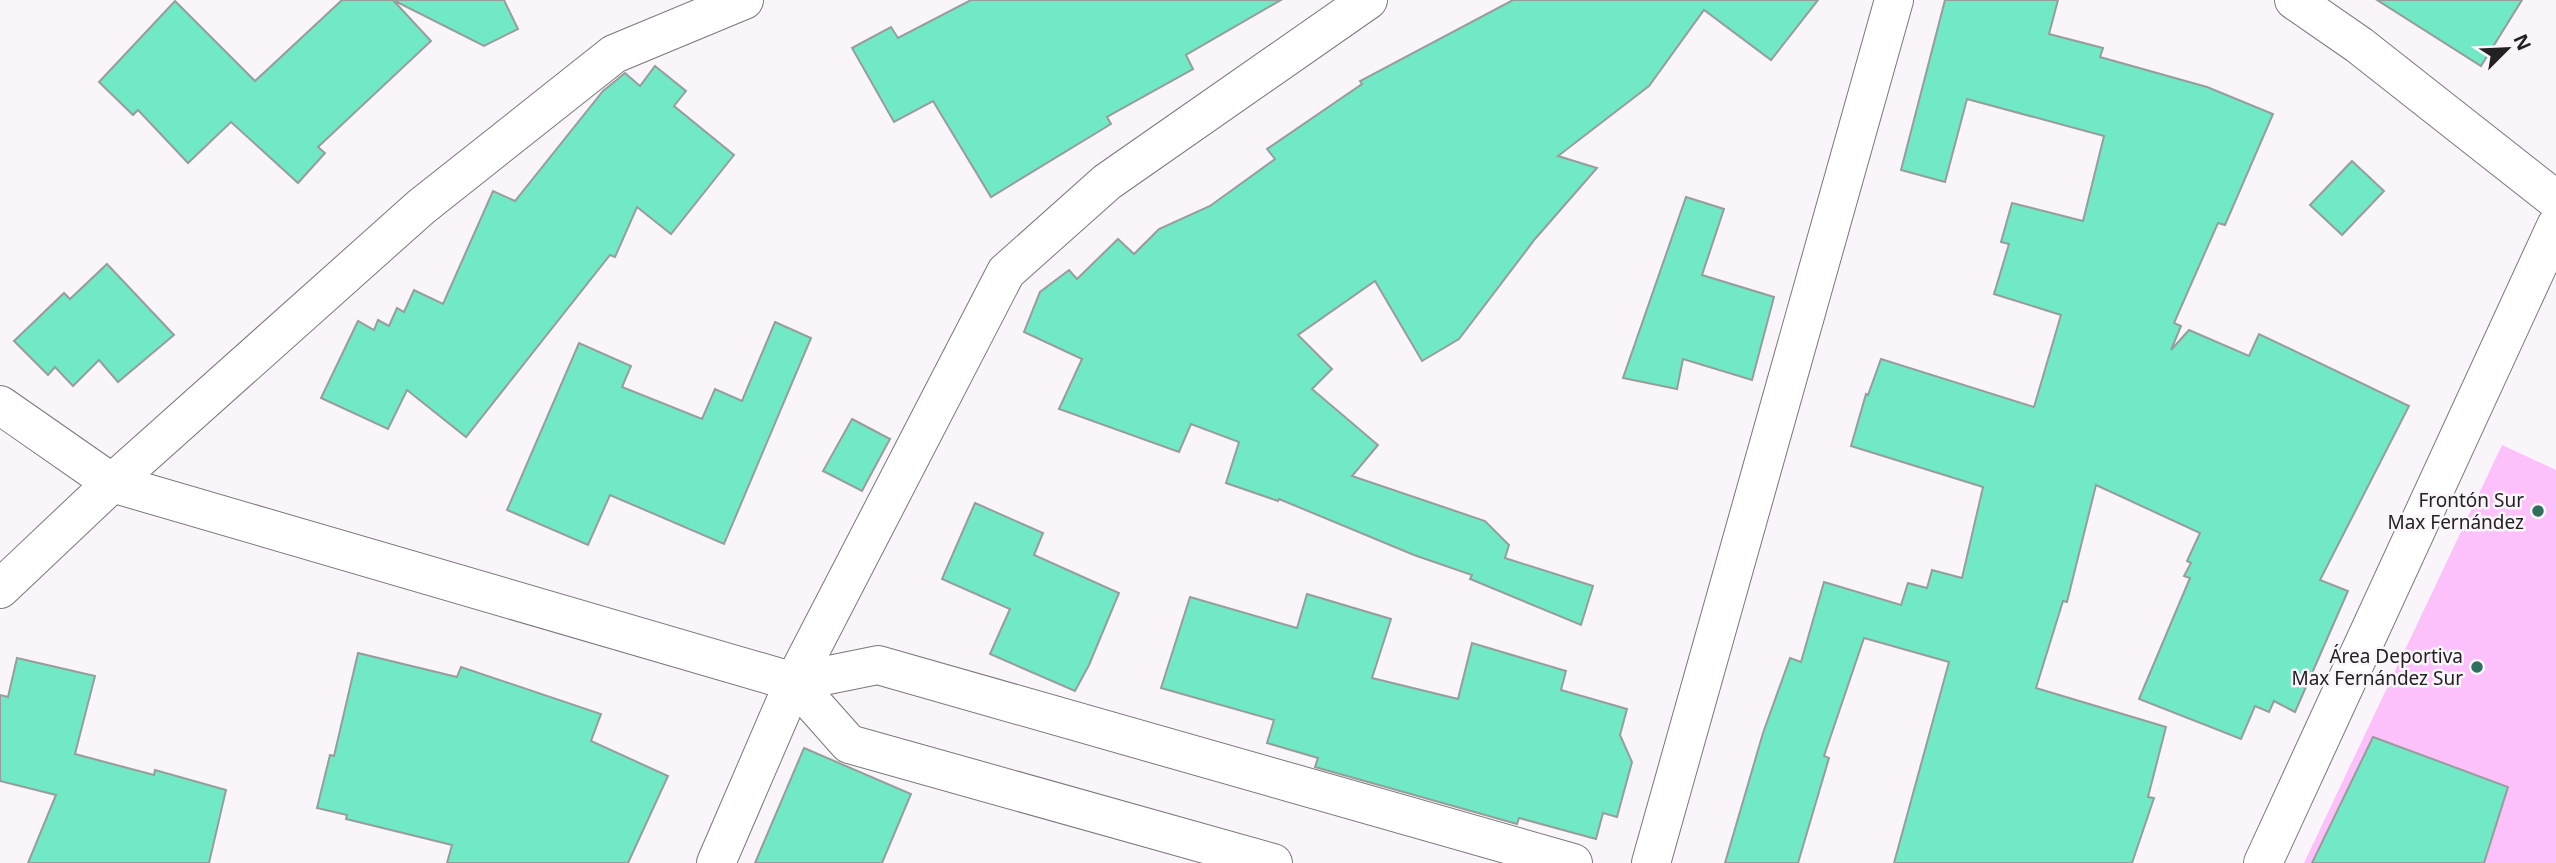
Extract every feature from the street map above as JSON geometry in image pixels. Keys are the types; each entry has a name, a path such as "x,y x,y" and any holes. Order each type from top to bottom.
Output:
{"street":[{"path":"0,589 112,483 421,207 614,54 744,0"},
{"path":"716,863 794,682 1006,272 1107,182 1368,0"},
{"path":"1651,863 1894,0"},
{"path":"2294,0 2359,45 2556,200"},
{"path":"2263,863 2556,226"},
{"path":"0,405 112,483 794,682 878,665 1573,863"},
{"path":"794,682 849,744 1273,863"}],"shaded area":[{"name":"Área Deportiva Max Fernández Sur","path":"2502,445 2556,470 2556,863 2304,863"}],"building":[{"path":"342,0 393,0 431,41 318,147 325,153 298,183 231,122 188,163 138,110 133,115 99,82 175,1 255,81"},
{"path":"393,0 504,0 518,29 484,46"},
{"path":"971,0 1281,0 1186,55 1193,69 1107,117 1111,124 991,197 933,101 894,122 852,48 891,27 898,38"},
{"path":"1513,0 1818,0 1771,60 1704,10 1649,86 1558,156 1597,168 1535,239 1459,339 1422,361 1375,281 1298,335 1332,369 1312,389 1378,445 1352,476 1485,521 1509,545 1505,558 1593,586 1581,625 1470,579 1472,575 1414,555 1279,499 1278,501 1226,483 1239,442 1191,424 1179,452 1059,409 1082,359 1024,332 1040,292 1069,270 1077,279 1118,239 1134,254 1159,229 1210,206 1275,159 1267,149 1362,84 1360,81"},
{"path":"1945,0 2058,0 2049,34 2103,48 2100,57 2207,87 2273,114 2225,225 2218,223 2174,323 2181,326 2171,350 2189,330 2249,356 2259,334 2409,406 2320,580 2348,591 2295,712 2274,701 2269,712 2255,706 2241,739 2139,699 2190,578 2184,576 2191,563 2187,561 2200,533 2096,485 2067,602 2063,601 2036,688 2166,727 2148,797 2154,798 2132,863 1894,863 1949,662 1864,638 1824,756 1829,758 1798,863 1725,863 1763,733 1790,658 1801,662 1824,582 1901,605 1908,583 1927,588 1932,570 1962,578 1983,487 1851,446 1866,394 1868,395 1881,359 2034,407 2061,315 1994,294 2009,244 2001,242 2012,203 2083,221 2104,136 1967,99 1945,182 1901,170"},
{"path":"2377,0 2522,0 2481,66"},
{"path":"655,66 686,91 674,106 734,155 671,234 637,207 615,257 610,255 466,437 407,390 388,429 321,398 358,321 374,330 378,320 389,326 397,308 404,312 414,290 443,304 493,191 515,201 603,91 625,73 640,86"},
{"path":"2352,161 2384,191 2342,235 2310,205"},
{"path":"1686,197 1724,209 1702,275 1774,297 1752,380 1683,359 1677,389 1623,378"},
{"path":"107,264 174,335 118,382 99,360 73,386 55,367 48,375 14,341 64,293 70,299"},
{"path":"775,322 811,338 724,544 610,495 588,545 507,510 579,343 631,366 622,387 702,419 715,389 742,401"},
{"path":"852,419 890,439 862,491 823,471"},
{"path":"975,503 1043,533 1034,555 1119,593 1089,665 1075,691 990,654 1010,609 942,579"},
{"path":"1307,594 1391,619 1372,678 1458,699 1472,643 1566,671 1561,690 1627,709 1620,735 1632,762 1617,817 1603,813 1596,839 1519,818 1517,824 1315,767 1318,758 1267,743 1274,720 1161,688 1190,597 1297,628"},
{"path":"358,653 457,677 461,667 601,714 591,741 668,776 628,863 447,863 452,845 346,819 347,815 317,808 330,755 334,756"},
{"path":"17,658 95,676 75,754 154,775 155,770 226,790 209,863 28,863 56,795 0,781 0,695 8,697"},
{"path":"2373,737 2508,787 2484,863 2312,863"},
{"path":"804,748 911,794 882,863 755,863"}],"place":[{"name":"Frontón Sur Max Fernández","path":"2538,511"},
{"name":"Área Deportiva Max Fernández Sur","path":"2477,667"}]}
